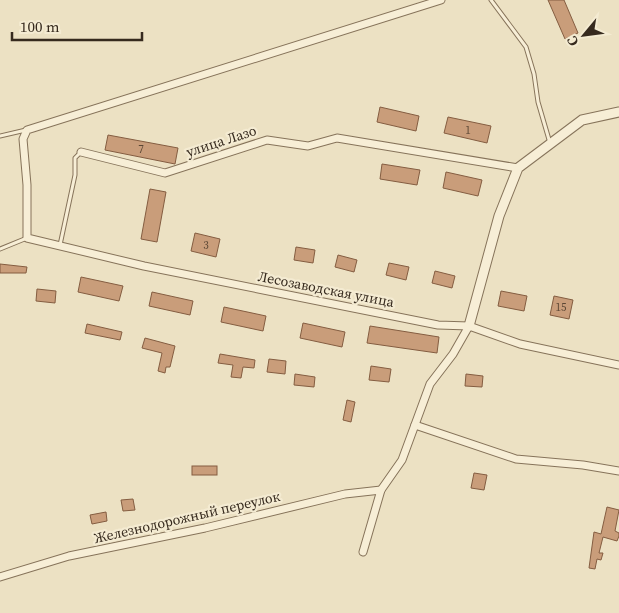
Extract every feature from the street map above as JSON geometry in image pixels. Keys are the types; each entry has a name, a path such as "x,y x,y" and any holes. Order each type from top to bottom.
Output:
{"street":[{"path":"27,238 27,185 23,139 27,130 441,0"},
{"path":"363,552 381,490 402,460 430,384 453,354 469,326 499,216 518,168 582,120 619,112"},
{"name":"улица Лазо","path":"81,152 165,172 267,140 308,146 337,138 518,168"},
{"name":"Лесозаводская улица","path":"27,238 144,266 438,325 469,326 520,344 619,365"},
{"path":"415,425 516,459 583,465 619,472"},
{"name":"Железнодорожный переулок","path":"0,577 69,556 205,528 345,494 381,490"}],"lane":[{"path":"491,0 526,47 534,74 538,102 550,144"},
{"path":"0,136 27,130"},
{"path":"60,245 75,175 75,158 81,152"},
{"path":"0,249 27,238"}],"building":[{"path":"548,0 564,0 578,33 565,39"},
{"path":"380,107 419,116 416,131 377,122"},
{"path":"448,117 491,126 487,143 444,133"},
{"path":"108,135 178,148 175,164 105,150"},
{"path":"382,164 420,170 417,185 380,179"},
{"path":"446,172 482,180 478,196 443,188"},
{"path":"150,189 166,192 157,242 141,239"},
{"path":"195,233 220,239 216,257 191,251"},
{"path":"296,247 315,250 313,263 294,260"},
{"path":"338,255 357,260 354,272 335,267"},
{"path":"389,263 409,267 406,280 386,275"},
{"path":"0,264 27,267 26,273 0,273"},
{"path":"435,271 455,276 452,288 432,283"},
{"path":"81,277 123,286 119,301 78,292"},
{"path":"37,289 56,291 55,303 36,301"},
{"path":"501,291 527,296 524,311 498,306"},
{"path":"152,292 193,301 190,315 149,306"},
{"path":"554,296 573,300 569,319 550,315"},
{"path":"224,307 266,316 263,331 221,322"},
{"path":"303,323 345,332 342,347 300,338"},
{"path":"87,324 122,332 120,340 85,333"},
{"path":"370,326 439,337 437,353 367,343"},
{"path":"145,338 175,346 170,367 166,367 165,373 158,371 162,353 142,348"},
{"path":"220,354 255,360 254,368 243,367 241,378 231,377 233,365 218,363"},
{"path":"269,359 286,361 285,374 267,372"},
{"path":"371,366 391,369 389,382 369,380"},
{"path":"295,374 315,377 314,387 294,385"},
{"path":"466,374 483,376 482,387 465,386"},
{"path":"347,400 355,402 351,422 343,420"},
{"path":"192,466 217,466 217,475 192,475"},
{"path":"474,473 487,475 484,490 471,488"},
{"path":"133,499 135,510 123,511 121,500"},
{"path":"607,507 619,510 615,531 619,533 619,536 617,541 603,537 599,553 603,553 601,560 597,559 595,569 589,568 594,532 601,534"},
{"path":"106,512 107,521 92,524 90,515"}]}
